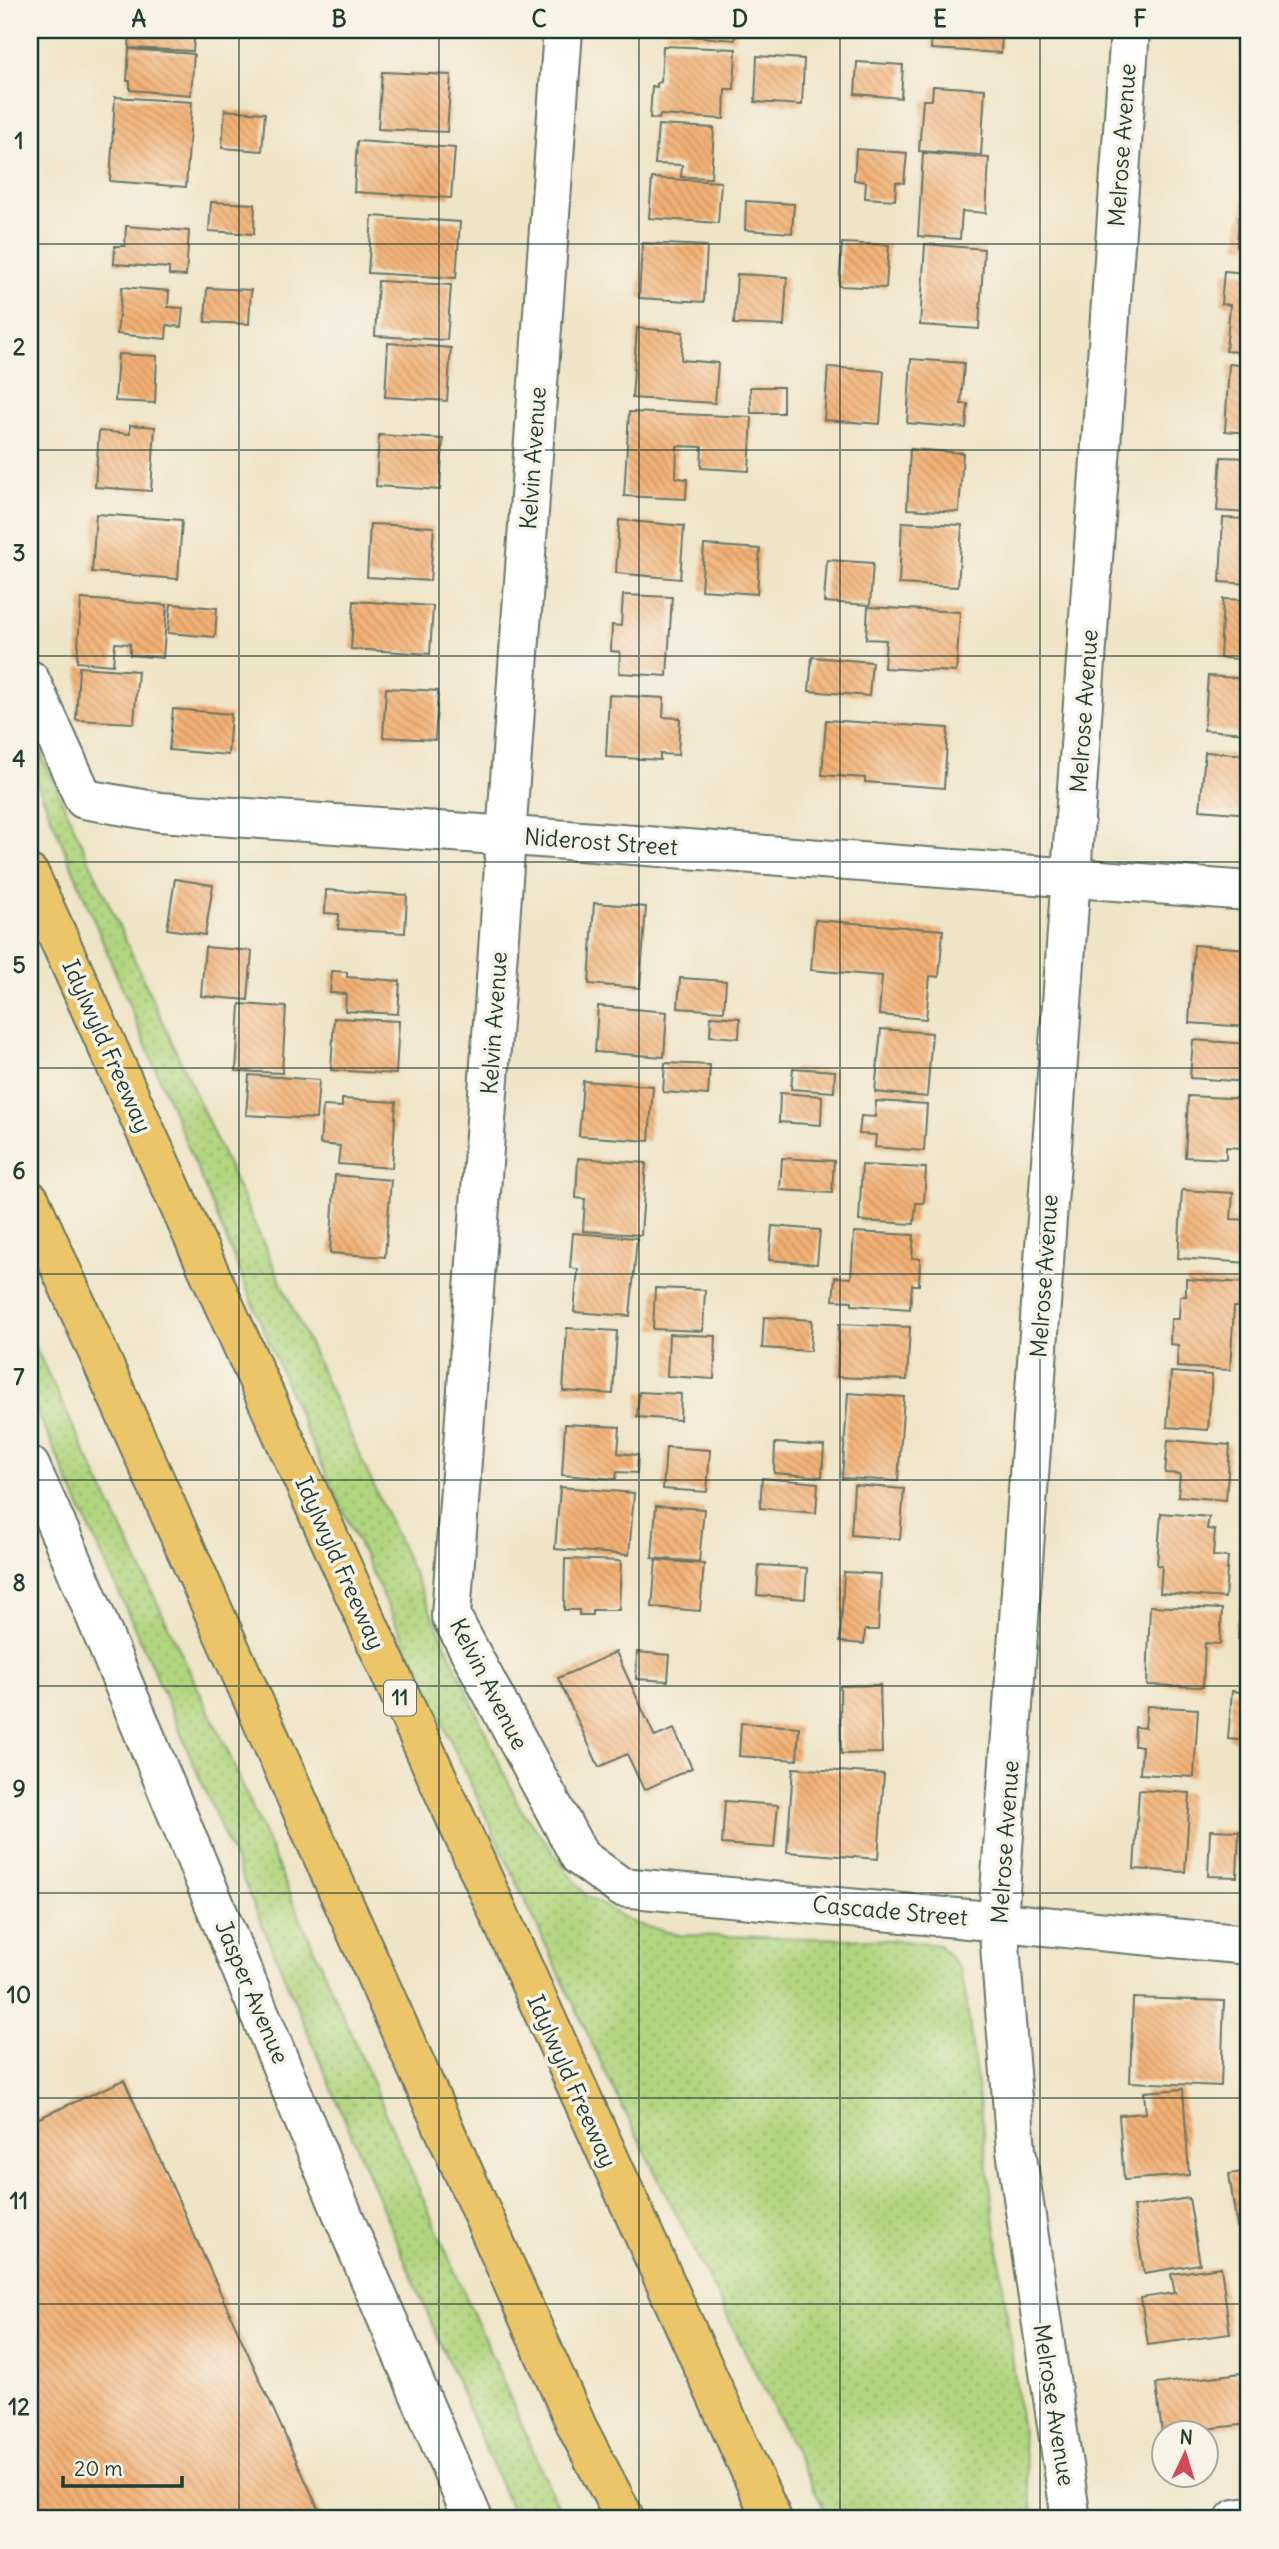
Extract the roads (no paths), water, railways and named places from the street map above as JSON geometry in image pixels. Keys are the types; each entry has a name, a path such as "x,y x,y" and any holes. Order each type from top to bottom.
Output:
{"highway":[{"name":"Idylwyld Freeway","path":"30,875 772,2519"},
{"path":"30,1200 578,2429 625,2519"},
{"path":"578,2429 608,2519"}],"street":[{"name":"Kelvin Avenue","path":"563,30 451,1616 580,1857 621,1887 698,1895"},
{"name":"Melrose Avenue","path":"1071,2519 1016,2150 998,1920 1130,30"},
{"name":"Niderost Street","path":"30,680 84,799 160,812 507,835 1249,891"},
{"name":"Jasper Avenue","path":"30,1466 72,1558 355,2244 473,2519"},
{"name":"Cascade Street","path":"698,1895 998,1920 1249,1945"},
{"path":"1235,2519 1249,2517"}]}
